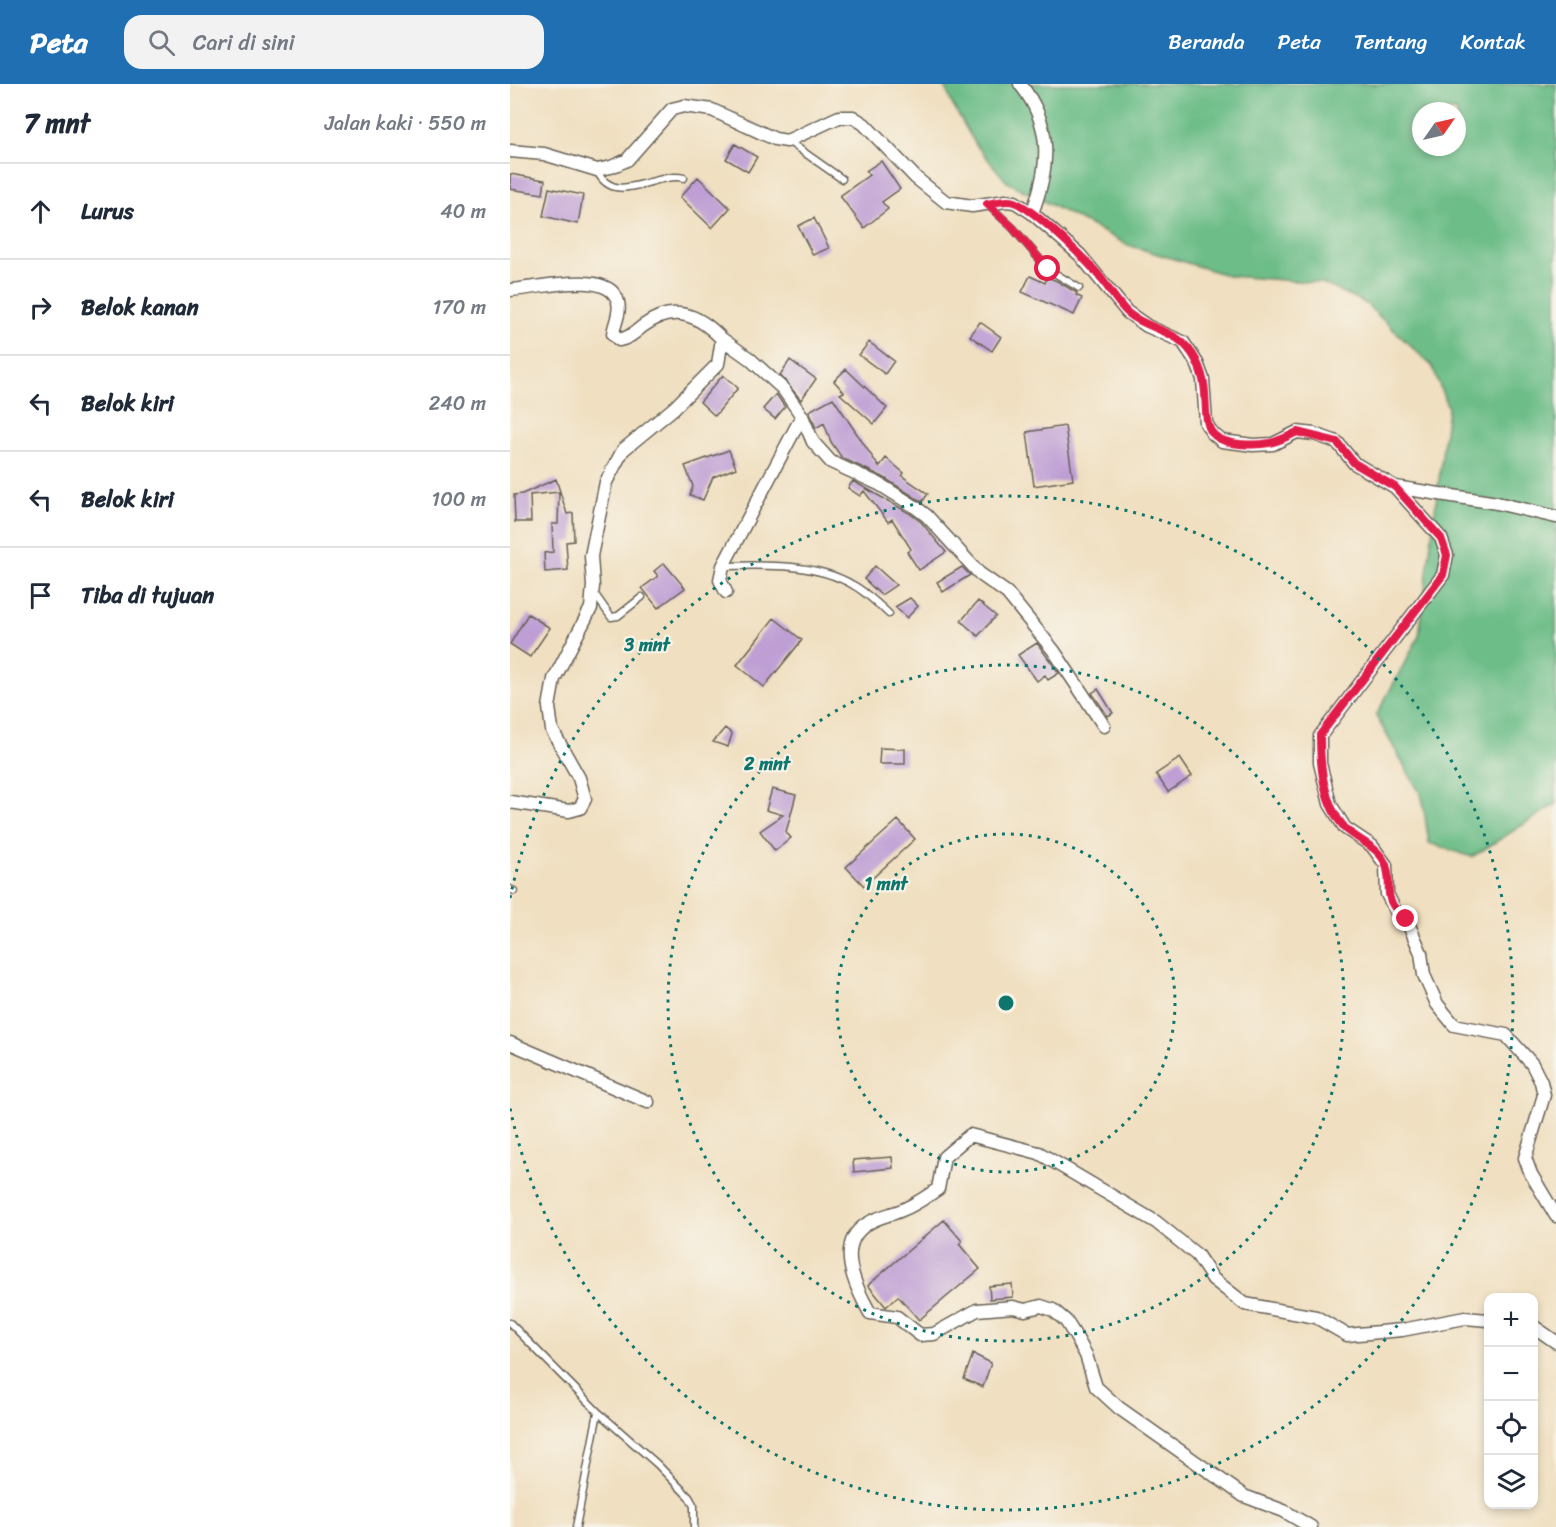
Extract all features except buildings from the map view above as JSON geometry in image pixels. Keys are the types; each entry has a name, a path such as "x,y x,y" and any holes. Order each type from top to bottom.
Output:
{"street":[{"path":"1020,84 1034,101 1042,120 1046,146 1041,188 1032,213"},
{"path":"510,151 544,154 597,170 627,160 672,110 684,106 712,110 775,139 787,141 839,117 853,117 864,124 916,178 946,202 961,206 1015,202 1032,213 1080,255 1127,312 1147,326 1183,342 1197,363 1203,379 1206,423 1212,434 1222,441 1253,445 1273,444 1297,432 1314,434 1337,442 1354,463 1395,487 1441,538 1447,555 1443,575 1320,735 1320,763 1330,804 1346,828 1372,846 1386,865 1387,894 1395,910 1406,919 1421,953 1431,992 1444,1014 1454,1025 1506,1035 1532,1064 1541,1082 1544,1095 1525,1158 1531,1174 1556,1216"},
{"path":"510,290 597,283 615,293 619,304 613,334 619,340 627,339 653,320 668,314 697,317 769,374 802,416 813,442 831,462 879,484 914,506 927,516 980,574 1007,593 1054,651 1104,726"},
{"path":"510,802 568,811 580,808 585,799 579,778 552,730 549,707 554,679 591,608 593,593 591,556 603,490 616,459 634,439 674,408 718,364 722,339"},
{"path":"726,592 720,580 723,566 802,416"},
{"path":"1395,487 1497,503 1556,517"},
{"path":"510,1043 648,1102"},
{"path":"1311,1527 1284,1511 1244,1496 1119,1408 1096,1387 1086,1355 1066,1321 1053,1310 1041,1306 1025,1310 1014,1307 977,1310 934,1334 920,1335 897,1317 870,1313 855,1288 850,1270 850,1252 857,1233 864,1225 904,1209 938,1189 944,1158 970,1135 1039,1153 1156,1222 1197,1256 1213,1279 1245,1304 1316,1317 1347,1335 1402,1330 1465,1318 1484,1320"},
{"path":"1538,1329 1556,1342"}],"lane":[{"path":"787,141 842,179"},
{"path":"597,170 608,183 624,189 672,176 684,178"},
{"path":"987,204 1013,228 1048,269 1079,288"},
{"path":"723,566 764,565 811,570 852,584 890,614"},
{"path":"593,593 611,617 618,616 642,597"},
{"path":"510,1323 598,1412 657,1464 689,1497 694,1506 694,1527"},
{"path":"576,1527 598,1412"}],"green space":[{"path":"944,84 1556,84 1556,804 1472,857 1429,843 1422,797 1376,716 1419,636 1448,408 1432,366 1365,303 1322,283 1230,276 1128,245 1007,182 976,145 952,104"}],"route":[{"path":"1048,269 1013,228 987,204 1015,202 1032,213 1080,255 1127,312 1147,326 1183,342 1197,363 1203,379 1206,423 1212,434 1222,441 1253,445 1273,444 1297,432 1314,434 1337,442 1354,463 1395,487 1441,538 1447,555 1443,575 1320,735 1320,763 1330,804 1346,828 1372,846 1386,865 1387,894 1395,910 1406,919"}]}
